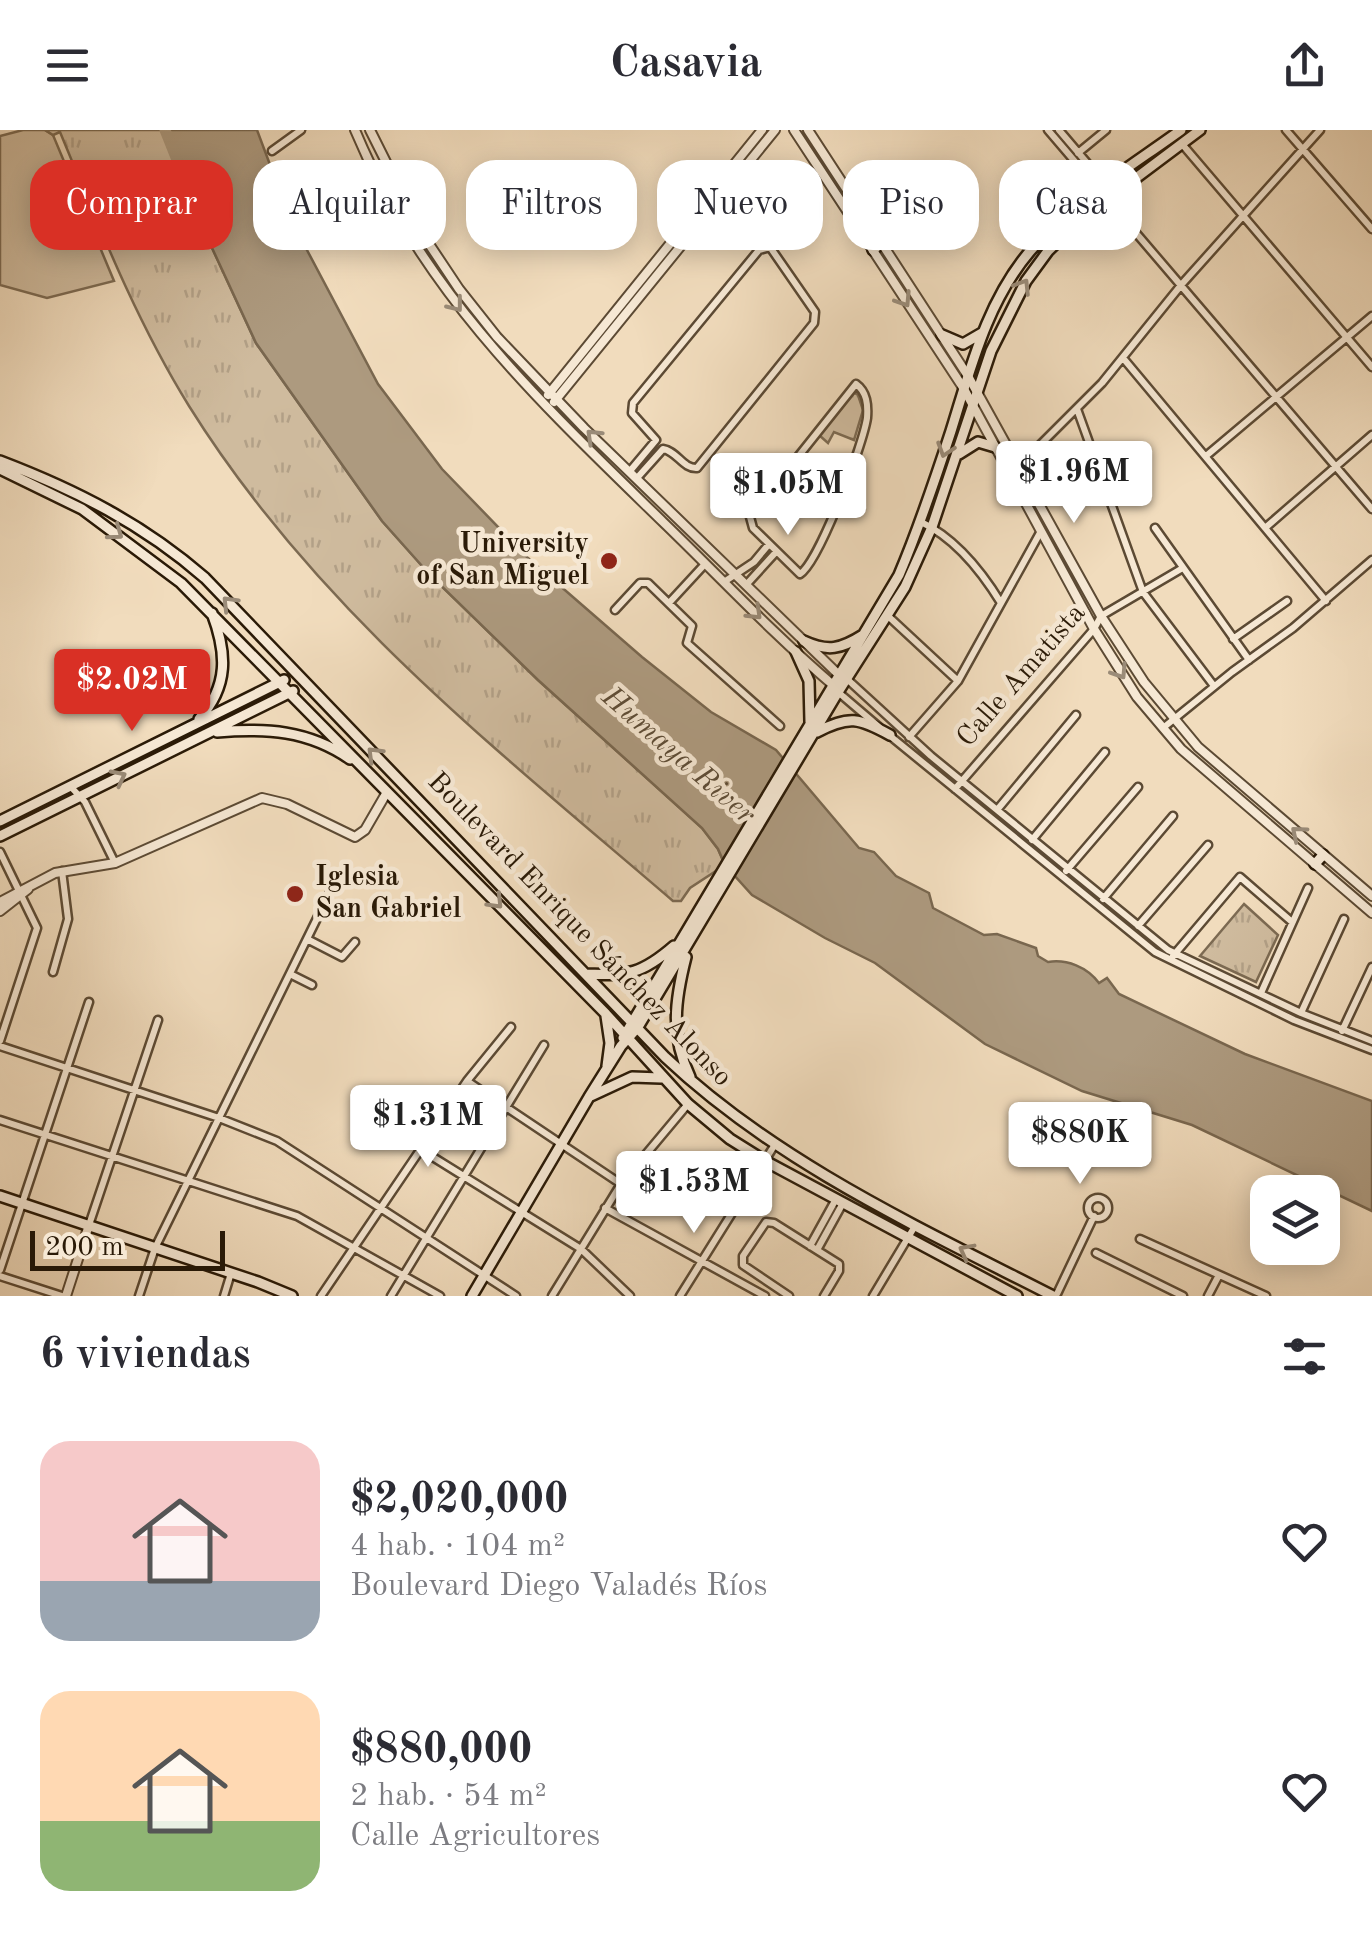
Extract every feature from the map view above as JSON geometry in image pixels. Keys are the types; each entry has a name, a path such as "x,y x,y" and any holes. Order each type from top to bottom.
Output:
{"main road":[{"path":"1139,160 1181,130"},
{"path":"1142,175 1200,130"},
{"path":"472,1296 801,749 899,575 921,522 984,331 1002,291 1031,250"},
{"path":"843,677 905,587 932,527 1003,323 1026,281 1050,250"},
{"path":"942,336 962,344 984,331"},
{"path":"957,456 978,442 995,447"},
{"name":"Boulevard Enrique Sánchez Alonso","path":"0,461 66,488 138,526 205,578 694,1084 774,1146 1054,1296"},
{"name":"Boulevard Enrique Sánchez Alonso","path":"0,469 82,509 154,561 211,611 606,1014 688,1104 730,1139 1017,1296"},
{"path":"194,724 212,703 222,680 224,653 211,611"},
{"path":"804,641 831,650 847,646 866,634"},
{"path":"796,652 809,681 812,729"},
{"path":"0,821 296,674"},
{"path":"0,836 83,798 305,684"},
{"path":"812,729 849,720 866,722 890,736"},
{"path":"209,732 288,732 335,749 365,769"},
{"path":"1315,864 1323,854"},
{"path":"586,974 617,976 642,970 689,936"},
{"path":"689,936 674,1024 682,1059 694,1084"},
{"path":"606,1014 610,1043 607,1068"},
{"path":"589,1098 632,1077 663,1078"},
{"path":"0,1196 292,1296"}],"street":[{"path":"272,151 300,130"},
{"path":"356,130 383,191 432,273 478,332 545,406 836,689 955,789 1138,926 1172,957 1294,1020 1372,1041"},
{"path":"370,130 396,188 442,265 497,337 633,475 843,677 1032,840 1146,946 1261,993 1372,1050"},
{"path":"554,396 762,130"},
{"path":"545,406 775,130"},
{"path":"794,130 843,198"},
{"path":"808,130 843,189"},
{"path":"1048,130 1076,160"},
{"path":"1058,130 1083,160"},
{"path":"1078,153 1106,130"},
{"path":"1286,130 1372,229"},
{"path":"1020,466 1123,358 1182,284 1320,130"},
{"path":"1182,144 1372,367"},
{"path":"1142,236 1372,509"},
{"path":"770,247 814,310 816,321 697,468 690,468 672,452 662,449 633,475 656,440 632,413 633,403 759,250 770,247"},
{"path":"879,250 964,390 1122,676 1161,728 1372,913"},
{"path":"880,250 968,376 1101,616 1174,721 1210,758 1372,896"},
{"path":"432,273 442,265"},
{"path":"1206,456 1372,316"},
{"path":"1123,358 1326,601"},
{"path":"859,384 867,405 864,433 808,568 800,574 769,544 751,525 750,518 851,388 859,384"},
{"path":"1077,409 1143,592 1214,686"},
{"path":"1265,528 1372,435"},
{"path":"921,522 932,527 983,574 1001,604"},
{"path":"1155,528 1248,660"},
{"path":"910,737 958,681 1041,530"},
{"path":"724,582 754,562 769,544"},
{"path":"746,586 776,552"},
{"path":"1161,728 1326,601 1372,560"},
{"path":"754,562 761,568"},
{"path":"669,604 706,564"},
{"name":"Calle Amatista","path":"955,789 1094,629 1101,616 1181,569"},
{"path":"615,610 642,582 692,626 687,643 780,726"},
{"path":"1233,639 1287,601"},
{"path":"888,616 958,681"},
{"path":"997,810 1076,714"},
{"path":"1032,840 1104,752"},
{"path":"75,786 116,862"},
{"path":"1064,873 1138,786"},
{"path":"0,902 62,871 116,862 253,800 287,804 356,838 387,792"},
{"path":"1103,899 1172,816"},
{"path":"1138,926 1208,845"},
{"path":"0,852 24,892 37,934 0,1044 219,1118 290,1148 516,1296"},
{"path":"53,972 68,920 62,871"},
{"path":"1172,957 1240,877 1292,922"},
{"path":"1261,993 1308,888"},
{"path":"0,911 24,892"},
{"path":"138,1296 155,1248 330,892"},
{"path":"1301,1013 1344,918"},
{"path":"307,939 342,957 354,942"},
{"path":"1342,1033 1372,967"},
{"path":"290,974 312,985"},
{"path":"89,1002 0,1273 64,1296 158,1020"},
{"path":"321,1296 468,1081 511,1027"},
{"path":"391,1296 544,1045"},
{"path":"468,1081 621,1184"},
{"path":"552,1296 621,1184 688,1104"},
{"path":"0,1120 296,1216 440,1296"},
{"path":"680,1296 774,1146"},
{"path":"420,1149 581,1249 630,1296"},
{"path":"814,1248 840,1201"},
{"path":"605,1208 765,1296"},
{"path":"1054,1296 1094,1216"},
{"path":"790,1296 746,1270 743,1256 766,1222 840,1266 824,1296"},
{"path":"873,1296 916,1225"},
{"path":"1140,1240 1266,1296"},
{"path":"1096,1254 1183,1296"},
{"path":"224,1296 230,1273"},
{"path":"1208,1296 1219,1275"}],"green space":[{"path":"45,130 53,135 63,160 30,160 30,250 101,250 114,281 47,298 0,285 0,136"},
{"path":"45,130 165,130 175,160 72,160 60,132 53,135"},
{"path":"110,250 213,250 256,343 382,521 431,576 538,680 702,828 725,865 690,888 681,901 673,901 412,672 293,547 239,479 189,406"},
{"path":"853,392 863,410 854,440 834,432 828,443 819,435"},
{"path":"1244,904 1278,935 1256,982 1200,956"}],"water":[{"path":"165,130 257,130 268,160 253,160 253,250 307,250 378,384 442,469 528,558 642,657 711,712 776,750 859,848 874,852 896,876 929,893 933,908 984,935 997,934 1036,948 1038,956 1048,962 1076,965 1099,983 1107,978 1119,994 1245,1054 1372,1101 1372,1211 1340,1196 1340,1175 1297,1175 1192,1125 1082,1091 985,1044 875,963 752,895 725,865 702,828 538,680 431,576 382,521 256,343 213,250 233,250 233,160 175,160"}],"waterway":[{"name":"Humaya River","path":"165,130 177,160"}],"place":[{"name":"University of San Miguel","path":"609,561"},
{"name":"Iglesia San Gabriel","path":"295,894"}]}
